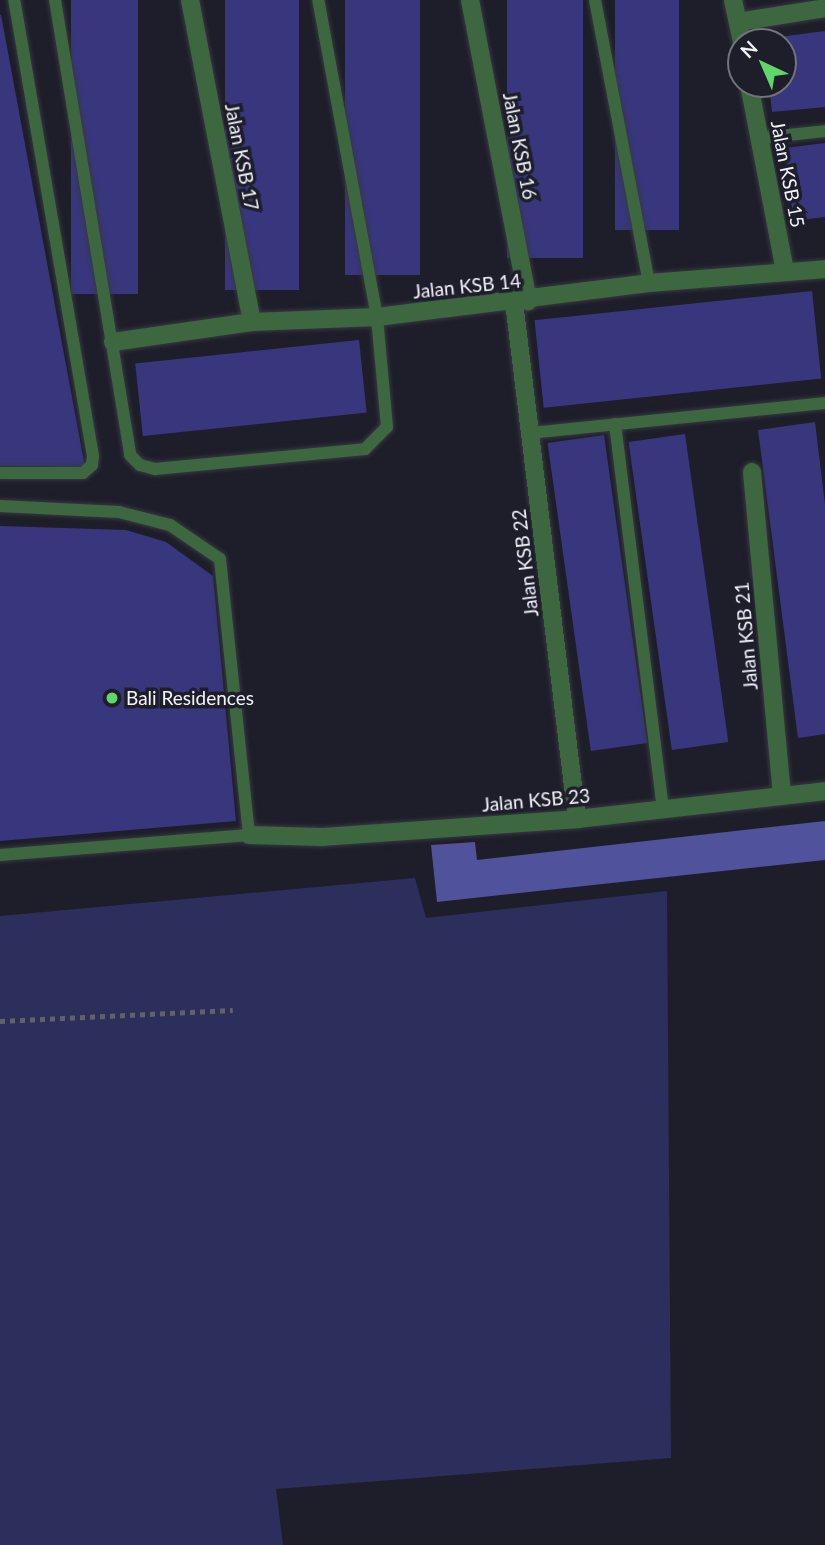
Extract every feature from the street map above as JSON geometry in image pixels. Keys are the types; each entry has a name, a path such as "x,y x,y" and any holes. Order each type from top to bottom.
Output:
{"street":[{"name":"Jalan KSB 17","path":"190,0 252,322"},
{"name":"Jalan KSB 16","path":"470,0 521,301"},
{"path":"733,0 739,28"},
{"path":"738,22 825,8"},
{"name":"Jalan KSB 15","path":"752,98 785,271"},
{"name":"Jalan KSB 14","path":"113,342 252,322 377,317 649,283 825,269"},
{"name":"Jalan KSB 22","path":"521,301 530,433 577,818"},
{"name":"Jalan KSB 21","path":"752,472 782,796"},
{"name":"Jalan KSB 23","path":"249,835 322,837 577,818 825,791"}],"lane":[{"path":"0,473 83,473 92,465 93,456 14,0"},
{"path":"55,0 130,455 140,465 155,469 365,449 387,427 377,317 318,0"},
{"path":"595,0 649,283"},
{"path":"760,138 825,131"},
{"path":"530,433 825,405"},
{"path":"615,424 663,809"},
{"path":"0,506 119,512 170,525 220,559 249,835 0,855"}],"path":[{"path":"0,1021 233,1010"}],"shaded area":[{"path":"825,821 825,860 437,902 431,845 475,842 477,860"},
{"path":"415,878 426,918 667,891 671,1458 276,1489 283,1545 0,1545 0,916"}],"building":[{"path":"71,0 138,0 138,294 71,294"},
{"path":"225,0 299,0 299,290 225,290"},
{"path":"345,0 420,0 420,275 345,275"},
{"path":"507,0 583,0 583,258 507,258"},
{"path":"615,0 679,0 679,230 615,230"},
{"path":"1,15 85,467 0,466"},
{"path":"825,31 825,107 772,112 770,98 797,98 797,35"},
{"path":"825,143 825,217 793,221 785,148"},
{"path":"812,291 821,379 544,408 535,320"},
{"path":"359,340 367,413 143,436 135,364"},
{"path":"815,422 825,505 825,734 798,738 758,430"},
{"path":"685,434 728,742 672,750 629,442"},
{"path":"604,435 647,743 591,751 548,443"},
{"name":"Bali Residences","path":"0,526 126,530 166,542 213,576 236,821 0,841"}],"place":[{"name":"Bali Residences","path":"112,698"}]}
